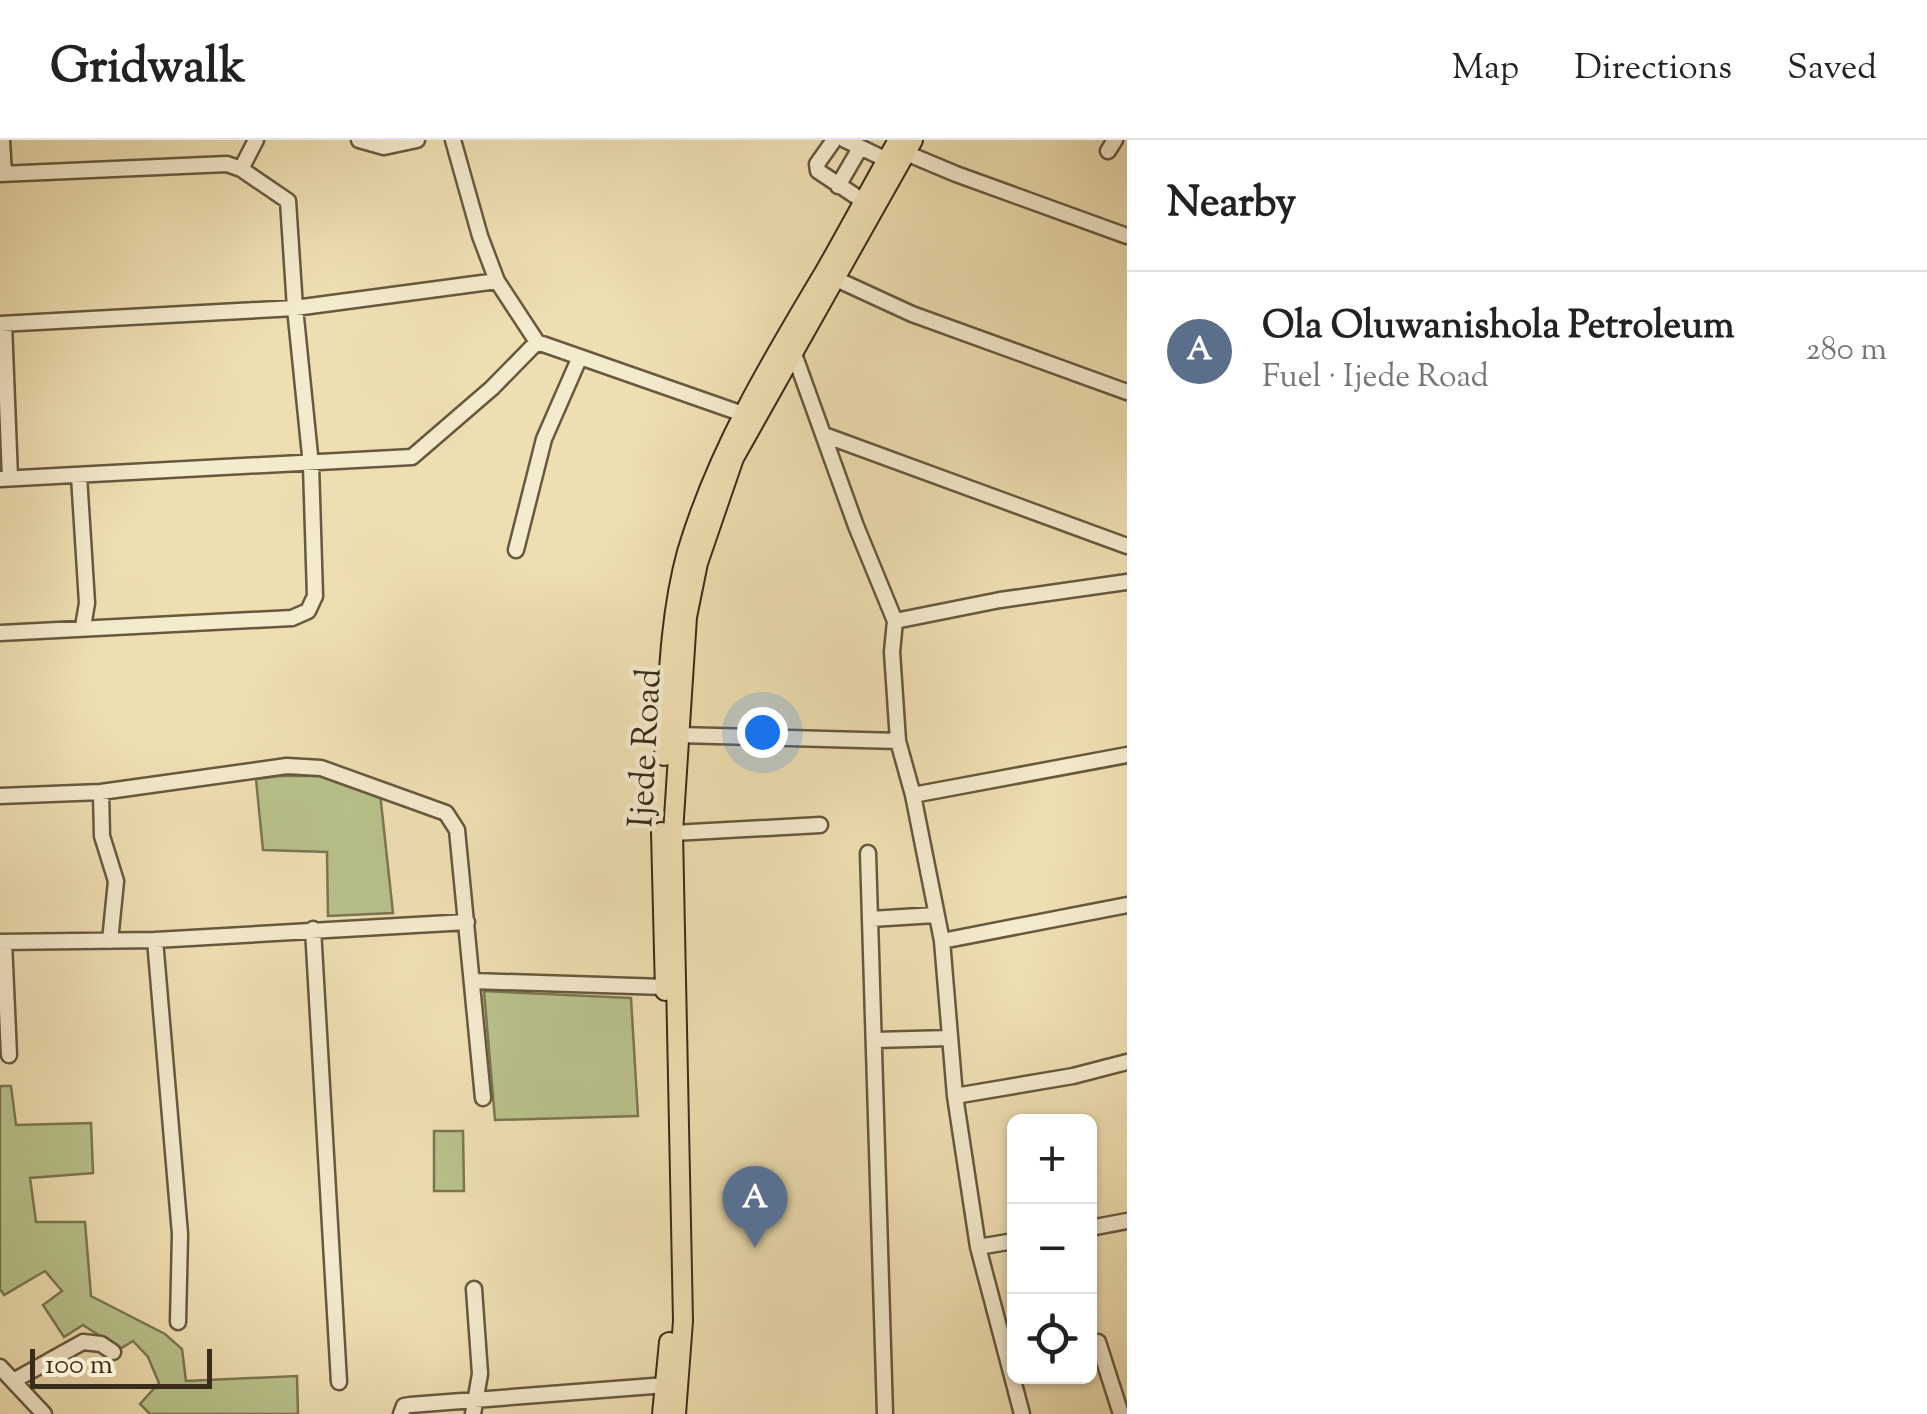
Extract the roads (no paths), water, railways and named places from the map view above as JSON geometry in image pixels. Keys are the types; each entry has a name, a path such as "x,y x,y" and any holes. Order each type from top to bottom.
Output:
{"main road":[{"name":"Ijede Road","path":"676,1414 683,1321 664,767 676,612 686,556 723,450 887,160 906,144"},
{"name":"Ijede Road","path":"662,1414 671,1316 665,988 687,617 698,562 734,458 906,144"}],"street":[{"path":"0,633 292,618 308,611 315,596 311,465 294,308 288,201 242,169 227,164 2,174 2,140"},
{"path":"242,169 256,140"},
{"path":"359,140 384,147 417,140"},
{"path":"453,140 480,236 498,281 537,342 743,414"},
{"path":"834,140 817,168 863,201"},
{"path":"845,140 887,160"},
{"path":"906,144 956,174 1127,236"},
{"path":"838,186 860,148"},
{"path":"836,278 912,314 1127,392"},
{"path":"498,281 294,308 2,324 5,478 412,457 492,388 537,342"},
{"path":"794,351 856,526 895,621 892,652 898,741 942,941 955,1096 978,1247 1022,1414"},
{"path":"516,550 544,439 579,359"},
{"path":"827,436 1127,546"},
{"path":"80,476 87,604 83,627"},
{"path":"895,621 1000,600 1127,582"},
{"path":"678,735 898,741"},
{"path":"912,795 1127,756"},
{"path":"0,796 101,792 287,766 321,768 446,813 457,830 483,1098"},
{"path":"101,792 102,836 116,880 110,941"},
{"path":"673,833 820,825"},
{"path":"868,854 885,1414"},
{"path":"942,941 1127,905"},
{"path":"870,919 935,915"},
{"path":"9,1055 2,942 155,940 467,922"},
{"path":"313,928 339,1382"},
{"path":"155,940 180,1234 178,1322"},
{"path":"472,981 665,988"},
{"path":"875,1040 950,1038"},
{"path":"955,1096 1073,1076 1127,1062"},
{"path":"1097,1227 1127,1221"},
{"path":"978,1247 1007,1241"},
{"path":"474,1289 478,1302 480,1374 475,1408"},
{"path":"13,1381 83,1342 101,1344 113,1352"},
{"path":"1098,1342 1122,1414"},
{"path":"0,1367 44,1414"},
{"path":"400,1414 404,1406 410,1405 475,1408 666,1386"},
{"path":"1122,1414 1127,1407"}],"place":[{"name":"Ola Oluwanishola Petroleum","path":"755,1248"}]}
